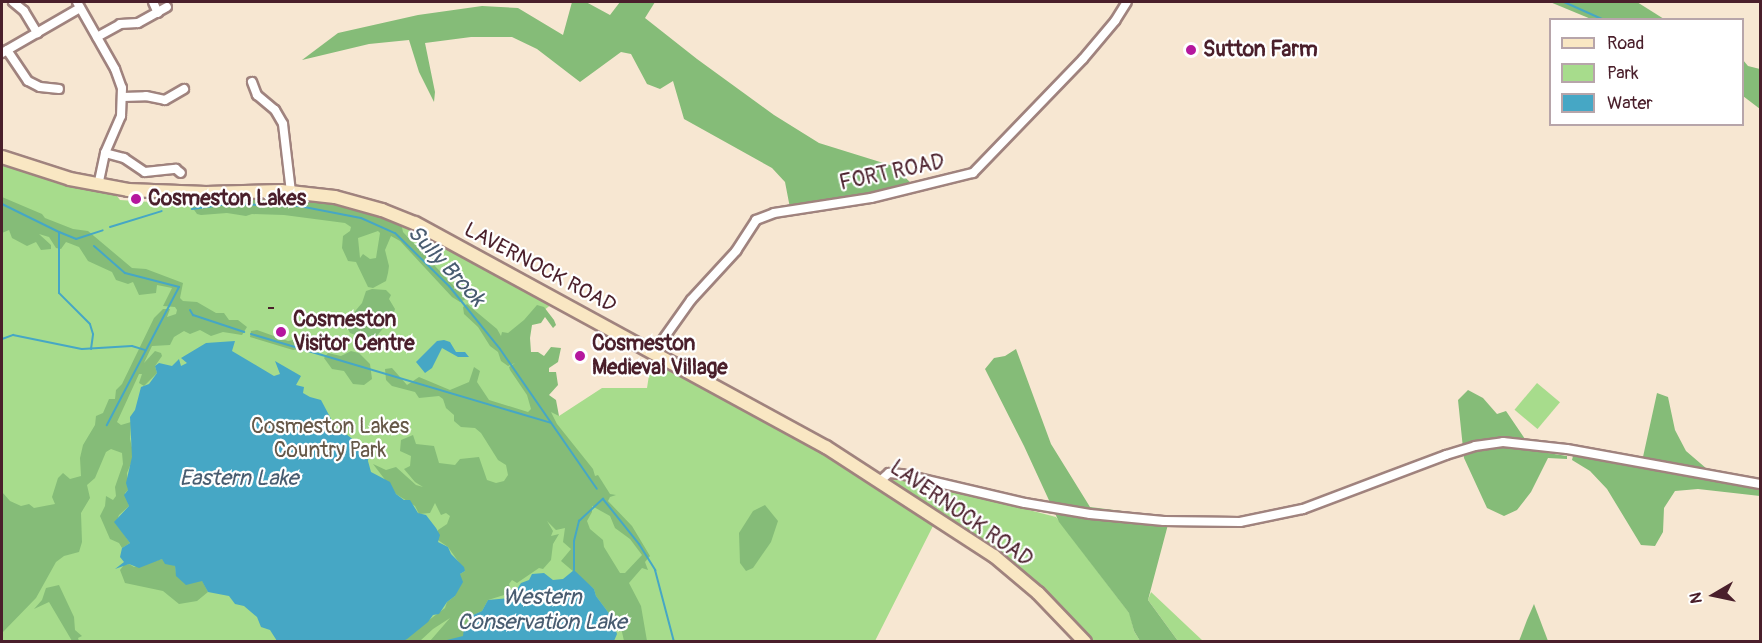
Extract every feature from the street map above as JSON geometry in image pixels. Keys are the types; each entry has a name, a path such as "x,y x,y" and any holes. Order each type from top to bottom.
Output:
{"main road":[{"name":"LAVERNOCK ROAD","path":"2,157 56,175 98,185 174,193 291,192 364,204 414,223 802,433 880,481 1012,570 1085,642"}],"street":[{"path":"13,2 24,11 37,33"},
{"path":"153,2 158,13"},
{"name":"FORT ROAD","path":"654,352 691,300 736,251 756,220 774,213 871,198 973,173 1083,59 1115,21 1127,2"},
{"path":"58,89 40,87 28,81 4,52 79,5 119,79 123,97 121,116 105,153 98,185"},
{"path":"97,37 120,24 138,23 167,7"},
{"path":"252,82 257,95 275,110 283,123 291,192"},
{"path":"123,97 146,96 165,100 184,89"},
{"path":"105,153 124,158 145,172 176,169 181,173"},
{"path":"880,481 889,473 901,474 1025,503 1090,514 1164,521 1240,522 1303,509 1446,455 1475,446 1503,442 1567,449 1761,484"}],"green space":[{"path":"572,2 586,2 610,15 620,2 655,2 645,18 774,115 819,143 893,166 912,184 867,197 790,208 785,182 772,168 684,119 673,81 660,89 647,84 631,54 621,52 580,82 537,49 512,37 471,37 425,43 435,92 434,102 419,72 409,40 369,44 302,60 338,33 418,15 482,6 518,8 563,35"},
{"path":"1550,2 1637,2 1662,18 1589,18"},
{"path":"1744,61 1748,66 1760,69 1760,109 1744,97"},
{"name":"Cosmeston Lakes Country Park","path":"2,162 114,192 120,200 182,204 193,198 269,196 402,222 553,303 507,340 559,416 602,388 647,388 652,356 824,452 934,524 875,641 2,642"},
{"path":"272,195 368,207 401,223 403,232 466,299 460,302 452,297 400,241 391,236 385,250 389,266 386,281 373,288 368,287 356,262 348,261 342,248 343,236 350,231 351,227 345,223 284,215 252,214 246,216 227,213 201,215 197,214 192,207 198,198 227,199 230,196","holes":["378,231 380,233 376,258 370,259 363,254 360,258 358,238"]},
{"path":"2,197 42,214 45,218 73,229 88,231 132,268 146,269 183,283 180,298 183,301 197,302 216,313 224,313 229,320 238,320 247,327 242,335 223,332 211,336 200,330 190,334 184,331 174,337 170,345 152,346 144,363 155,351 161,353 162,356 155,366 157,373 144,386 139,383 142,374 139,374 117,422 121,425 131,422 130,439 134,456 127,473 128,490 125,493 129,506 119,515 116,523 130,543 122,548 119,543 110,539 100,516 105,506 106,496 113,500 116,496 115,487 123,464 122,453 111,449 106,452 95,478 87,485 90,498 81,513 82,542 79,552 64,556 56,562 36,598 2,633 2,492 10,501 21,506 29,504 34,508 55,504 52,497 58,478 63,473 70,479 81,476 80,458 83,445 95,425 96,416 103,413 109,399 115,399 116,390 122,384 154,318 163,309 170,309 167,317 176,314 177,310 175,307 163,306 172,288 157,285 156,293 139,295 133,282 128,284 116,280 112,272 88,261 79,247 66,242 61,249 56,248 49,237 39,234 51,245 51,249 41,250 36,242 27,246 12,238 9,230 2,233"},
{"path":"386,290 391,295 389,299 395,309 392,318 375,338 366,339 350,333 345,323 362,303 366,291"},
{"path":"467,304 497,329 501,336 502,332 508,333 524,320 537,305 544,307 554,320 556,325 553,328 545,317 541,323 532,325 531,352 538,352 544,356 551,347 561,348 558,362 549,368 549,372 556,372 558,385 549,395 556,400 559,416 551,412 557,424 593,469 595,476 598,475 610,494 616,495 610,497 608,501 632,526 650,556 645,562 648,570 642,568 629,583 641,606 647,641 624,641 622,632 614,627 611,616 596,596 594,589 561,561 571,549 563,542 565,528 556,530 547,521 553,531 551,536 559,534 553,544 551,560 543,569 539,568 517,583 512,580 509,584 511,590 504,595 488,600 482,611 473,615 464,636 457,640 430,641 450,618 420,641 401,641 445,608 447,602 455,596 460,574 465,571 448,547 438,540 438,530 447,524 450,516 446,513 441,515 435,503 430,513 419,514 415,506 396,494 373,464 386,470 396,467 416,485 423,487 415,482 404,469 410,466 411,456 400,451 401,440 413,435 416,444 434,446 439,463 455,465 460,459 479,457 487,480 496,483 504,481 508,475 506,465 498,460 481,433 475,428 461,427 454,421 454,415 446,408 443,399 439,396 419,398 415,392 392,386 386,380 385,369 392,368 407,385 419,377 450,390 469,382 474,367 480,371 477,382 489,400 528,412 531,409 527,395 510,370 509,367 515,363 508,366 501,361 498,352 490,346 478,327 464,314 463,307","holes":["592,506 610,516 615,528 630,539 642,555 625,573 620,573 604,547 603,540 590,529 587,521 592,512"]},
{"path":"257,330 288,341 298,339 303,349 293,350 250,337 251,331"},
{"path":"1016,349 1051,444 1090,507 1170,517 1148,600 1178,641 1140,641 1134,631 1129,613 1059,522 985,369 994,358 1005,356"},
{"path":"351,351 359,353 370,364 372,379 364,385 353,384 344,371 332,369 324,358 328,353 341,356"},
{"path":"1537,383 1560,402 1537,429 1515,410"},
{"path":"1468,390 1483,398 1497,414 1506,411 1525,439 1510,439 1510,447 1567,456 1567,459 1548,458 1531,492 1517,510 1504,516 1487,508 1464,458 1458,400"},
{"path":"1657,393 1668,397 1675,430 1686,451 1707,469 1760,479 1760,496 1698,489 1675,491 1664,508 1663,532 1655,546 1641,545 1607,489 1590,471 1572,460 1573,456 1641,466"},
{"path":"892,477 906,478 1056,517 1130,614 1134,631 1140,641 1091,641 1018,568 927,505 892,485 889,479"},
{"path":"765,505 778,521 771,542 753,568 746,571 740,563 739,533 753,511"},
{"path":"162,559 175,566 176,573 202,580 208,592 197,601 179,604 163,591 125,583 120,570 124,565 129,564 134,567"},
{"path":"59,585 74,617 75,630 82,636 78,638 79,641 72,641 49,602 34,609 42,600 46,588"},
{"path":"1151,592 1203,641 1178,641 1148,600"},
{"path":"1534,604 1548,641 1519,641 1527,620"}],"water":[{"name":"Eastern Lake","path":"235,341 232,351 274,376 280,374 275,361 301,376 296,385 304,387 303,393 321,400 338,432 346,434 369,452 368,461 371,472 390,482 396,494 404,500 410,500 418,513 426,515 440,535 438,542 448,547 451,554 464,567 465,571 460,574 463,582 455,596 447,602 439,614 433,615 407,639 401,642 277,641 270,630 261,627 257,617 244,606 235,604 229,596 208,592 202,581 186,585 176,576 175,566 165,564 162,559 139,568 129,564 115,569 124,562 120,557 122,548 130,543 114,522 129,506 124,495 128,490 126,483 132,457 130,417 135,410 141,387 149,384 157,373 155,366 159,363 172,366 179,359 181,366 187,363 181,358 206,343"},
{"path":"437,341 450,342 456,352 465,352 469,357 458,357 442,348 432,368 425,373 416,362"},
{"name":"Western Conservation Lake","path":"574,570 594,589 596,596 611,616 617,634 614,641 443,641 463,636 464,628 473,615 482,611 488,600 511,598 521,583 529,580 532,574 544,573 553,580 563,579"}],"waterway":[{"path":"1564,2 1600,18"},
{"name":"Sully Brook","path":"2,204 59,232"},
{"name":"Sully Brook","path":"192,209 228,204 299,206 361,218 395,233 449,286 500,349 597,489"},
{"name":"Sully Brook","path":"110,227 162,211"},
{"path":"91,349 93,334 90,324 59,293 59,232 76,239 103,230"},
{"path":"94,246 125,273 179,287 107,425"},
{"path":"190,310 193,315 244,332"},
{"path":"251,334 551,423"},
{"path":"2,339 13,335 82,349 132,346 145,350"},
{"name":"Sully Brook","path":"574,570 574,541 579,521 603,499 639,544 655,570 674,642"}],"railway":[{"path":"268,308 274,308"}],"place":[{"name":"Sutton Farm","path":"1191,50"},
{"name":"Cosmeston Lakes","path":"136,199"},
{"name":"Cosmeston Visitor Centre","path":"281,332"},
{"name":"Cosmeston Medieval Village","path":"580,356"}]}
